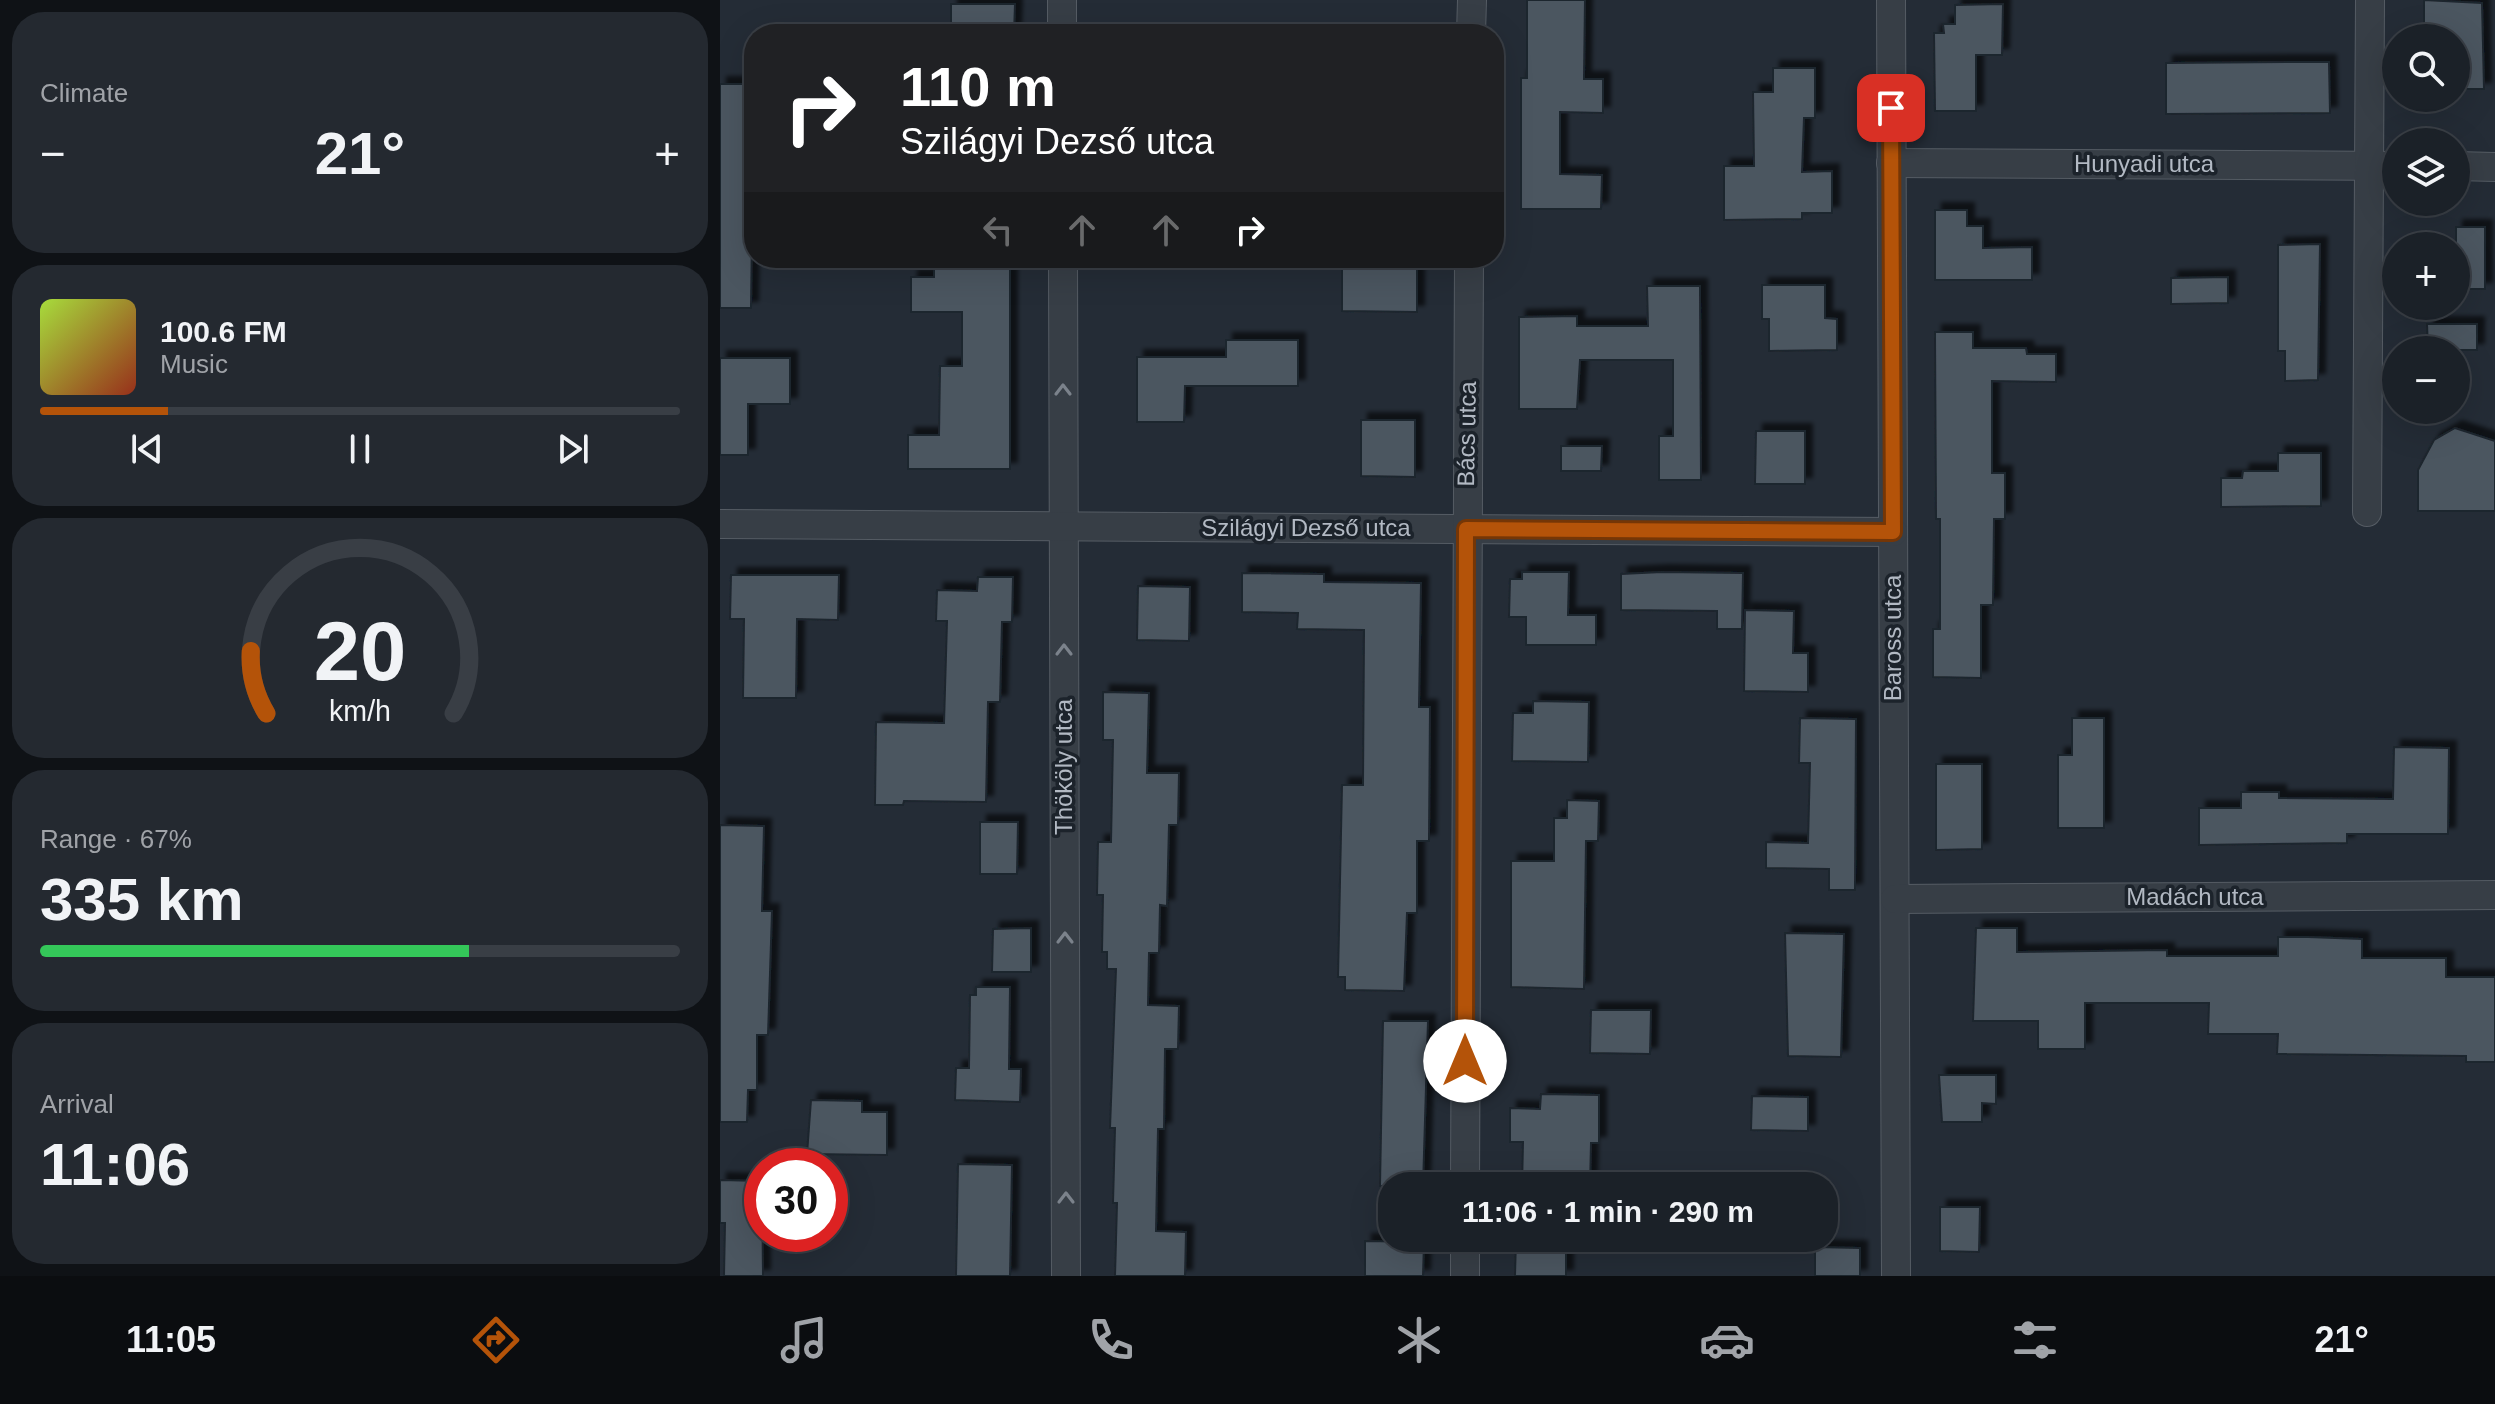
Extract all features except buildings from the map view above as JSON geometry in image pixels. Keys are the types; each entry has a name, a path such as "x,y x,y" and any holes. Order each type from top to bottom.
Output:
{"street":[{"path":"1062,0 1062,24"},
{"path":"1471,24 1472,0"},
{"name":"Baross utca","path":"1891,0 1896,1276"},
{"path":"2370,0 2382,153"},
{"name":"Hunyadi utca","path":"1891,163 2382,166"},
{"path":"2470,166 2495,167"},
{"path":"2367,512 2382,188"},
{"name":"Thököly utca","path":"1063,268 1066,1276"},
{"name":"Bács utca","path":"1465,1172 1469,268"},
{"name":"Szilágyi Dezső utca","path":"720,524 1893,532"},
{"name":"Madách utca","path":"1895,899 2495,895"},
{"path":"1465,1252 1465,1276"}],"route":[{"path":"1465,1061 1466,529 1893,532 1891,108"}]}
